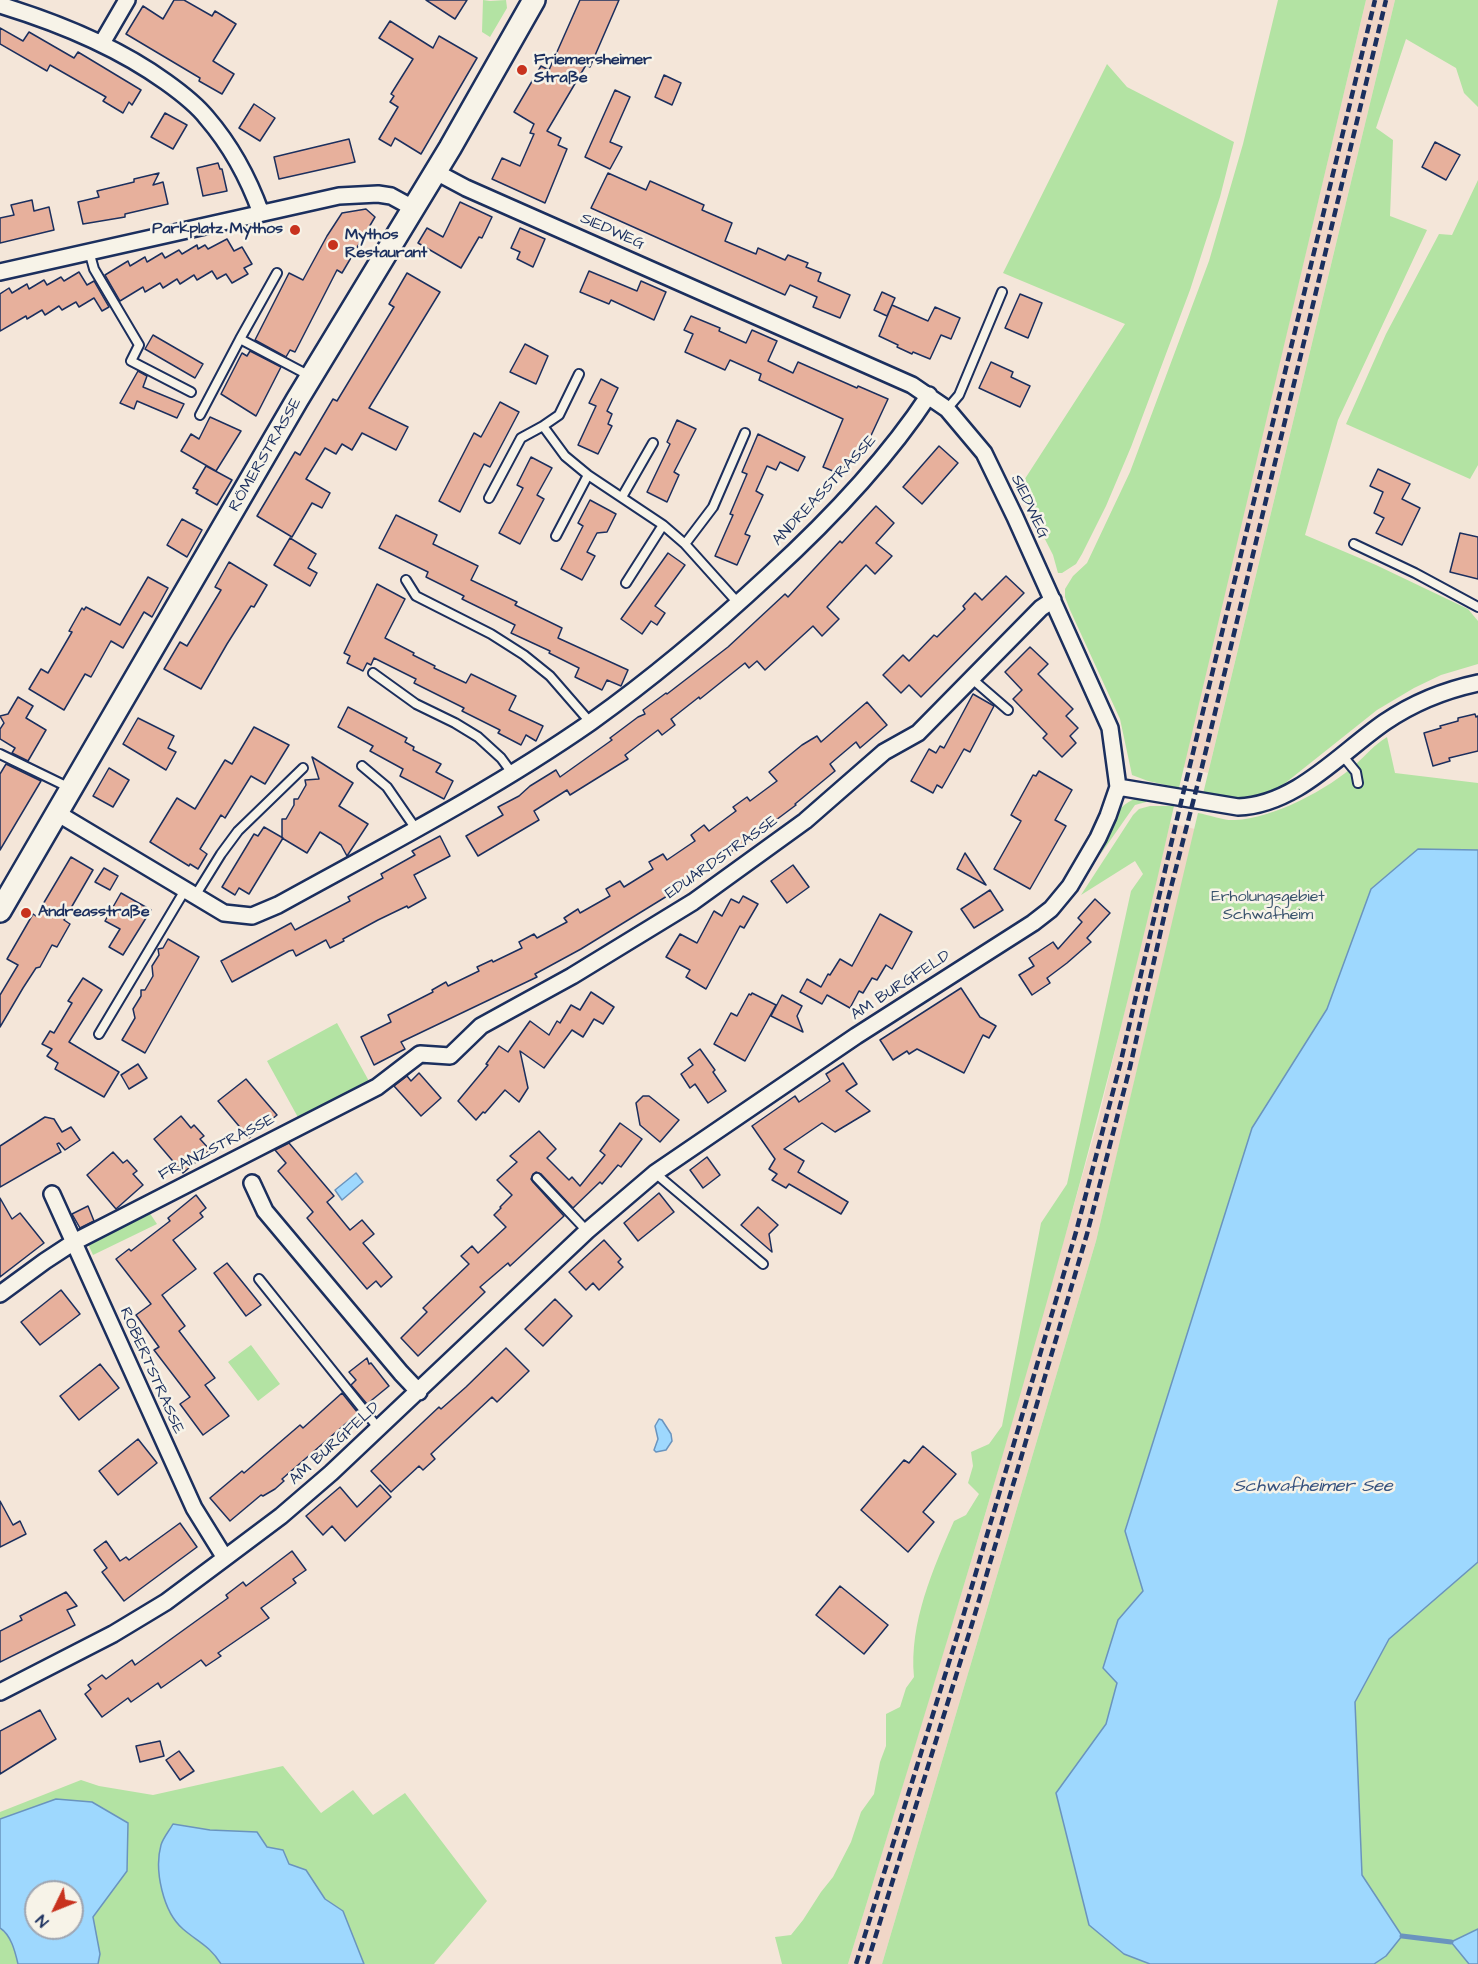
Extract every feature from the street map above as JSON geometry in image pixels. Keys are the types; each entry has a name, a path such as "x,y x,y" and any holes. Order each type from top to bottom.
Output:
{"street":[{"path":"102,44 127,0"},
{"name":"RÖMERSTRASSE","path":"0,911 311,376 436,171 534,0"},
{"path":"0,5 36,16 102,44 154,73 179,92 206,116 226,141 249,179 261,213"},
{"name":"SIEDWEG","path":"436,171 466,188 912,385 947,409 984,453 1053,600 1110,728 1118,787"},
{"path":"0,272 339,196 378,194 391,196 413,208"},
{"name":"ANDREASSTRASSE","path":"57,813 224,913 252,916 278,905 512,773 590,722 661,669 803,543 892,446 929,395"},
{"name":"EDUARDSTRASSE","path":"377,1088 420,1054 450,1056 481,1026 572,976 693,902 805,821 884,752 918,733 1041,608 1053,600"},
{"path":"1118,787 1238,807 1253,806 1297,787 1386,722 1421,701 1457,687 1478,682"},
{"name":"AM BURGFELD","path":"0,1692 113,1634 166,1602 281,1516 332,1473 587,1231 655,1173 856,1036 1033,923 1051,909 1070,886 1098,838 1118,787"},
{"name":"FRANZSTRASSE","path":"0,1294 74,1242 377,1088"},
{"path":"252,1183 265,1211 419,1392"},
{"name":"ROBERTSTRASSE","path":"52,1194 194,1508 225,1558"}],"lane":[{"path":"89,251 94,269 140,345 131,361 190,392"},
{"path":"200,415 277,273"},
{"path":"947,409 959,395 1002,292"},
{"path":"240,339 311,376"},
{"path":"489,498 521,438 559,415 579,374"},
{"path":"543,426 565,456 588,475 663,525 685,544 738,603"},
{"path":"685,544 713,507 745,433"},
{"path":"622,497 653,443"},
{"path":"556,536 588,475"},
{"path":"627,583 663,525"},
{"path":"1354,544 1478,607"},
{"path":"406,580 416,596 491,634 524,655 550,676 590,722"},
{"path":"373,673 416,704 478,737 501,758 512,773"},
{"path":"971,678 1008,710"},
{"path":"0,754 72,789"},
{"path":"1342,755 1356,772 1358,783"},
{"path":"362,766 387,787 416,829"},
{"path":"99,1034 190,893 238,831 303,768"},
{"path":"655,1173 762,1264"},
{"path":"537,1178 587,1231"},
{"path":"259,1279 379,1429"}],"shaded area":[{"path":"1366,0 1395,0 1208,773 1183,767"},
{"path":"1170,823 1195,829 1096,1241 882,1964 848,1964 983,1522 1098,1121"}],"green space":[{"path":"483,0 506,0 507,8 490,37 482,32"},
{"path":"1278,0 1366,0 1179,788 1132,775 1120,719 1070,610 1065,597 1065,589 1073,576 1087,563 1130,472 1209,261 1243,144"},
{"path":"1395,0 1478,0 1478,107 1464,93 1456,68 1406,39 1376,128 1393,140 1390,216 1427,230 1338,420 1305,535 1376,565 1468,609 1478,621 1478,664 1441,675 1377,710 1279,788 1259,797 1228,798 1203,794"},
{"path":"1107,64 1127,87 1234,142 1220,197 1190,290 1131,447 1106,506 1082,554 1076,564 1058,573 1053,555 1019,488 1125,324 1003,273"},
{"path":"1478,180 1478,465 1470,479 1346,424 1386,334 1439,234 1452,235"},
{"name":"Erholungsgebiet Schwafheim","path":"1387,737 1395,773 1478,783 1478,850 1418,849 1371,889 1327,1009 1252,1128 1125,1530 1143,1591 1118,1620 1117,1683 1106,1724 1056,1793 1124,1954 1150,1964 882,1964 1096,1241 1198,813 1235,820 1266,814 1282,808 1316,792 1345,774"},
{"path":"1137,798 1146,799 1146,802 1135,805 1100,855 1117,814 1128,802"},
{"path":"1150,806 1174,806 1103,1098 980,1532 848,1964 782,1964 775,1937 791,1935 833,1877 851,1842 861,1812 874,1794 880,1762 886,1746 886,1714 900,1707 906,1688 914,1677 915,1637 931,1577 954,1521 966,1515 979,1494 968,1483 973,1466 971,1452 989,1444 1002,1426 1041,1223 1067,1184 1131,891 1143,874 1135,861 1081,895 1133,815 1139,809"},
{"path":"337,1023 370,1083 300,1121 267,1061"},
{"path":"149,1212 157,1224 93,1255 88,1244"},
{"path":"251,1345 280,1384 258,1401 228,1362"},
{"path":"1478,1562 1478,1964 1374,1964 1386,1956 1401,1936 1362,1875 1355,1702 1389,1639"},
{"path":"283,1766 321,1813 353,1790 373,1815 405,1793 487,1901 434,1964 364,1964 343,1911 325,1899 306,1870 289,1864 283,1850 210,1830 173,1824 181,1927 213,1951 221,1964 98,1964 100,1954 93,1917 127,1871 56,1799 0,1819 0,1812 81,1780 99,1786 153,1795"},
{"path":"0,1929 10,1939 18,1964 0,1964"}],"water":[{"name":"Schwafheimer See","path":"1418,849 1478,850 1478,1562 1389,1639 1355,1702 1362,1875 1402,1936 1386,1956 1374,1964 1150,1964 1124,1954 1089,1925 1056,1793 1106,1724 1117,1683 1103,1668 1118,1620 1143,1591 1125,1531 1252,1128 1327,1009 1371,889"},
{"path":"356,1173 363,1182 342,1200 335,1190"},
{"path":"659,1419 671,1434 672,1441 666,1450 656,1452 654,1450 658,1439 655,1426"},
{"path":"56,1799 92,1802 128,1823 127,1871 93,1917 100,1954 98,1964 18,1964 10,1939 0,1928 0,1819"},
{"path":"173,1824 210,1830 257,1832 267,1847 283,1850 289,1864 306,1870 325,1899 343,1911 364,1964 221,1964 208,1948 176,1922 165,1902 160,1878 159,1855 162,1842"},
{"path":"1478,1929 1478,1964 1469,1964 1451,1942"}],"building":[{"path":"174,0 184,0 212,16 215,11 236,24 213,61 234,74 222,94 199,81 200,78 126,34 143,6 163,19"},
{"path":"426,0 467,0 455,19"},
{"path":"580,0 619,0 590,67 586,65 547,131 561,138 558,145 567,149 545,203 492,179 502,158 520,166 534,134 530,133 534,124 514,112 541,66 549,70"},
{"path":"390,21 433,48 439,36 477,58 421,154 395,138 391,146 379,139 398,107 390,102 394,96 391,94 413,59 379,38"},
{"path":"0,28 23,41 29,32 74,58 78,52 141,90 132,105 129,102 123,113 103,101 106,97 50,65 47,71 0,44"},
{"path":"664,75 681,83 672,105 655,97"},
{"path":"615,90 630,97 610,142 622,147 610,169 585,157"},
{"path":"254,104 275,118 260,141 239,128"},
{"path":"165,113 187,125 173,149 151,137"},
{"path":"349,139 355,162 279,179 274,157"},
{"path":"1435,142 1460,155 1446,180 1422,167"},
{"path":"218,163 222,169 227,191 203,196 197,168"},
{"path":"159,173 153,185 163,182 168,204 125,214 125,217 83,224 78,202 99,197 97,191"},
{"path":"608,173 646,190 650,181 704,205 702,210 732,223 725,241 756,254 758,248 785,260 788,255 808,263 806,267 821,273 818,281 850,295 840,318 813,307 817,297 790,285 785,295 591,208"},
{"path":"32,200 34,211 49,207 54,230 0,243 0,218 14,215 11,205"},
{"path":"460,202 492,217 482,238 479,237 461,268 418,243 427,228 443,237"},
{"path":"366,209 375,217 342,273 337,270 295,352 290,350 286,357 255,340 289,273 303,280 342,213"},
{"path":"520,228 545,239 533,267 517,259 520,252 511,248"},
{"path":"227,239 234,251 242,247 252,264 244,268 248,274 232,283 226,274 217,279 212,271 197,280 194,275 180,284 177,279 163,288 160,283 145,292 143,287 120,301 105,275 128,261 130,266 145,257 147,262 162,253 165,258 179,250 182,254 197,245 198,249 205,245 208,249"},
{"path":"589,271 637,291 641,281 666,292 654,320 611,300 609,304 580,292"},
{"path":"79,272 87,285 94,281 109,307 102,311 94,298 79,307 76,302 62,310 59,306 45,315 42,310 0,331 0,294 9,288 12,293 27,284 29,289 44,280 47,285 61,277 64,281"},
{"path":"407,273 440,292 369,408 408,427 396,450 362,433 352,450 342,444 336,454 325,448 306,479 330,493 322,508 312,503 292,537 257,516 295,452 300,455 333,399 337,401 394,307 389,304"},
{"path":"882,292 895,298 887,316 874,310"},
{"path":"1020,294 1042,303 1028,338 1005,328"},
{"path":"892,305 928,321 935,307 960,318 951,339 941,335 930,359 913,352 912,354 879,336"},
{"path":"691,316 720,328 719,331 746,343 752,330 777,341 768,361 793,373 798,362 888,399 861,457 855,455 852,462 848,460 845,467 841,466 838,473 823,467 843,419 759,380 761,374 730,360 725,370 685,352 693,334 684,330"},
{"path":"153,335 203,364 195,378 145,349"},
{"path":"525,344 548,356 536,384 510,372"},
{"path":"250,351 281,367 256,416 221,394 242,353 247,356"},
{"path":"991,362 1013,372 1011,377 1030,386 1020,407 979,388"},
{"path":"138,371 147,376 143,387 184,404 177,418 137,401 134,409 120,403"},
{"path":"601,379 618,388 607,411 612,414 608,424 612,426 598,454 578,445 596,406 589,403"},
{"path":"500,402 519,412 490,467 484,464 460,512 439,501 474,433 481,437"},
{"path":"210,417 241,431 216,471 181,451 191,434 199,439"},
{"path":"677,420 696,429 674,472 679,475 667,502 647,492 670,444 667,442"},
{"path":"758,434 805,457 798,471 780,462 776,470 767,466 756,491 763,495 745,534 750,536 737,565 715,556 733,515 730,514 747,474 742,472"},
{"path":"939,446 958,463 922,504 903,487"},
{"path":"531,457 552,468 537,495 544,499 520,544 499,533 523,488 517,485"},
{"path":"206,466 232,480 217,505 196,493 198,490 193,488"},
{"path":"1378,469 1410,484 1402,499 1420,508 1402,545 1376,533 1384,518 1374,513 1383,492 1370,486"},
{"path":"590,500 616,514 607,532 597,533 587,552 595,556 582,580 561,569 583,526 578,523"},
{"path":"876,506 894,523 876,543 892,556 875,574 866,565 827,607 839,619 822,636 813,626 765,670 757,661 749,668 745,663 671,719 675,725 662,735 658,730 625,755 628,759 570,795 567,790 534,811 539,820 478,856 466,836 503,815 498,807 519,796 530,786 556,770 560,777 645,714 643,710 728,647 785,594 788,597"},
{"path":"396,515 437,535 433,544 478,566 471,580 517,602 515,605 562,628 558,638 628,670 621,686 607,680 602,690 575,677 579,668 549,653 550,651 511,633 515,625 462,599 464,596 426,577 428,572 379,548"},
{"path":"182,519 202,530 187,557 167,545"},
{"path":"1460,533 1478,537 1478,579 1450,572"},
{"path":"290,538 316,554 308,568 317,573 310,586 274,565"},
{"path":"668,553 685,565 655,606 665,613 657,625 651,621 642,634 621,619"},
{"path":"229,562 267,585 254,607 251,606 201,689 164,669 180,642 187,646 221,590 215,587"},
{"path":"1006,576 1024,593 921,697 909,685 901,693 883,675 903,655 909,661 934,635 937,637 965,609 963,606 975,593 982,600"},
{"path":"148,577 168,588 152,617 144,612 123,648 111,641 91,677 85,674 64,710 29,689 41,669 48,673 72,632 69,631 82,608 84,610 86,607 120,625"},
{"path":"377,584 405,599 385,638 414,653 413,655 435,666 434,668 466,683 471,674 516,696 509,710 543,726 536,741 526,735 521,745 498,733 500,730 462,711 464,708 414,683 416,679 374,658 371,665 367,663 363,671 347,663 350,656 344,653"},
{"path":"1030,647 1048,664 1038,674 1073,709 1066,716 1078,728 1070,736 1076,743 1062,757 1043,738 1047,734 1013,699 1022,690 1005,672"},
{"path":"973,694 994,706 970,752 964,749 942,788 937,785 933,793 911,781 929,749 936,753 940,746 944,748"},
{"path":"18,697 33,706 26,718 46,730 28,761 12,753 15,748 0,739 0,729 4,723 0,716 8,714"},
{"path":"867,702 887,725 860,748 856,742 830,764 835,771 768,826 672,893 581,949 535,974 537,977 401,1042 405,1049 374,1065 361,1037 391,1022 388,1015 433,992 432,990 446,982 448,986 479,971 477,967 522,948 519,942 534,934 537,938 567,922 564,918 578,909 580,913 610,896 606,889 620,881 624,887 653,869 649,862 663,854 667,860 695,841 691,835 704,825 709,831 736,811 733,807 747,797 750,801 777,781 769,772 802,745 817,736 821,742"},
{"path":"348,707 407,738 405,742 414,747 413,750 441,764 436,772 453,781 444,799 400,776 403,769 370,751 373,746 338,727"},
{"path":"1475,714 1476,717 1478,716 1478,751 1449,758 1450,761 1433,766 1424,733 1458,721 1458,718"},
{"path":"138,718 174,736 168,748 176,752 166,770 123,744"},
{"path":"254,727 289,745 265,784 251,776 225,818 221,815 200,849 207,854 198,869 150,842 177,798 195,809 225,760 232,764"},
{"path":"312,757 353,783 339,806 368,824 347,856 341,845 320,832 307,853 282,838 282,819 286,819 294,805 294,799 298,799 306,785 305,780 319,779"},
{"path":"6,764 41,781 0,850 0,774"},
{"path":"109,768 129,780 113,807 93,796"},
{"path":"1039,771 1072,790 1055,820 1066,826 1030,889 994,869 1021,821 1011,815 1033,775 1036,776"},
{"path":"264,827 283,838 249,894 239,888 235,895 222,887 254,834 258,836"},
{"path":"440,836 450,856 414,875 426,898 378,920 330,948 326,940 296,956 293,950 289,951 232,982 221,961 291,923 295,930 350,901 348,897 383,878 381,874 415,855 412,851"},
{"path":"965,853 986,885 957,869"},
{"path":"71,857 93,870 64,920 70,924 57,947 52,945 0,1027 0,995 18,965 7,959 33,914 36,916"},
{"path":"793,865 809,887 787,903 771,881"},
{"path":"104,868 118,876 110,890 95,882"},
{"path":"990,890 1003,910 974,928 961,909"},
{"path":"121,893 151,910 123,955 109,947 120,929 105,921"},
{"path":"743,896 758,904 744,928 740,926 706,989 686,977 690,970 666,957 680,934 697,943 714,911 722,916 731,899 739,903"},
{"path":"1095,899 1110,913 1087,938 1091,942 1047,978 1050,983 1032,995 1019,975 1034,966 1029,958 1053,942 1058,949 1082,922 1078,918"},
{"path":"880,914 912,932 892,969 886,965 877,980 872,978 863,993 859,991 850,1008 827,995 822,1004 800,992 807,979 821,987 840,959 852,966"},
{"path":"168,939 199,957 145,1053 122,1040 135,1018 133,1009 141,996 141,990 145,990 153,976 152,966 159,955 158,949 163,948"},
{"path":"83,978 102,990 69,1042 119,1072 104,1097 55,1069 58,1063 47,1056 52,1049 42,1044 50,1031 54,1033 72,1003 68,1001"},
{"path":"961,988 980,1017 996,1026 989,1038 983,1035 964,1073 917,1049 909,1054 907,1051 893,1060 880,1040"},
{"path":"591,992 614,1007 603,1024 594,1019 583,1037 572,1030 544,1068 520,1051 528,1088 519,1102 505,1090 476,1120 458,1101 488,1065 486,1064 499,1046 508,1052 530,1021 549,1035 557,1021 560,1023 571,1005 580,1010"},
{"path":"752,993 776,1005 745,1061 714,1044 731,1013 737,1016 749,994"},
{"path":"782,995 802,1006 797,1016 803,1032 771,1016"},
{"path":"700,1049 726,1091 708,1103 695,1084 690,1088 681,1074 693,1065 688,1058"},
{"path":"843,1063 857,1084 846,1091 870,1111 835,1132 822,1123 784,1149 804,1161 798,1172 848,1202 841,1214 789,1184 786,1188 772,1180 777,1174 769,1169 775,1159 752,1126 795,1096 799,1102 830,1081 826,1074"},
{"path":"138,1064 147,1078 129,1089 121,1075"},
{"path":"419,1073 441,1098 421,1116 394,1086 407,1076 411,1081"},
{"path":"246,1079 277,1115 249,1138 218,1101"},
{"path":"643,1096 649,1096 679,1120 660,1142 640,1125 636,1103"},
{"path":"181,1116 191,1128 194,1125 204,1136 200,1139 210,1150 183,1173 154,1139"},
{"path":"45,1117 54,1119 62,1132 71,1127 80,1140 65,1150 59,1143 57,1144 61,1152 0,1187 0,1146"},
{"path":"620,1123 642,1139 621,1167 618,1165 602,1184 600,1182 573,1208 541,1174 536,1172 533,1174 531,1179 533,1182 564,1216 510,1266 508,1263 480,1287 485,1292 418,1356 401,1338 427,1312 423,1308 469,1264 461,1256 472,1246 478,1253 506,1227 494,1215 512,1195 497,1180 517,1162 510,1156 539,1131 556,1149 547,1158 569,1180 572,1177 580,1186 605,1155 600,1151"},
{"path":"289,1143 334,1196 327,1202 350,1230 362,1220 374,1234 363,1243 392,1277 381,1287 376,1281 367,1289 307,1218 313,1212 278,1171 286,1163 275,1150"},
{"path":"113,1152 123,1163 127,1160 137,1171 133,1174 143,1185 116,1209 87,1175"},
{"path":"707,1157 720,1175 703,1188 690,1170"},
{"path":"659,1193 674,1212 638,1241 624,1223"},
{"path":"196,1195 206,1208 200,1213 203,1217 173,1240 196,1269 162,1295 185,1326 179,1331 215,1378 205,1385 229,1416 203,1435 180,1404 190,1397 154,1350 159,1347 136,1315 151,1304 116,1259 129,1249 131,1251 170,1221 168,1218"},
{"path":"0,1198 12,1219 20,1213 44,1243 0,1277"},
{"path":"88,1206 94,1221 80,1228 72,1214"},
{"path":"758,1207 778,1225 769,1234 772,1252 741,1225"},
{"path":"604,1240 621,1259 618,1262 623,1267 599,1290 593,1283 586,1290 569,1272"},
{"path":"227,1263 261,1305 246,1316 214,1273"},
{"path":"61,1290 80,1314 40,1345 21,1322"},
{"path":"555,1299 572,1316 543,1346 525,1329"},
{"path":"506,1348 529,1371 497,1402 492,1397 431,1454 435,1459 423,1470 419,1466 391,1492 371,1471 439,1407 441,1409 466,1387"},
{"path":"367,1358 369,1364 371,1363 389,1386 367,1404 351,1385 356,1380 349,1372"},
{"path":"100,1364 119,1388 79,1420 60,1396"},
{"path":"342,1393 358,1413 282,1479 284,1481 275,1489 261,1495 230,1521 210,1498 242,1471 244,1473 300,1425 303,1428"},
{"path":"138,1439 157,1463 118,1495 99,1471"},
{"path":"923,1446 956,1474 923,1512 934,1522 908,1552 861,1510 904,1460 909,1463"},
{"path":"380,1485 391,1497 345,1541 332,1526 323,1535 306,1516 340,1487 357,1507"},
{"path":"0,1501 13,1525 20,1521 26,1534 0,1547"},
{"path":"180,1523 197,1547 124,1601 102,1572 107,1568 94,1550 106,1541 120,1561 126,1557 129,1560"},
{"path":"292,1551 306,1570 293,1579 296,1583 261,1608 269,1618 218,1653 221,1656 206,1666 201,1660 161,1688 158,1683 131,1702 128,1698 102,1717 85,1694 91,1689 88,1685 102,1675 106,1679 132,1660 135,1665 228,1598 226,1595 243,1582 246,1586"},
{"path":"840,1586 888,1625 864,1654 816,1615"},
{"path":"66,1592 77,1606 67,1610 75,1625 0,1662 0,1631 22,1620 20,1616"},
{"path":"40,1710 56,1739 0,1774 0,1731"},
{"path":"160,1741 164,1756 140,1762 136,1746"},
{"path":"179,1751 194,1771 180,1780 166,1760"}],"waterway":[{"path":"1402,1936 1451,1942"}],"railway":[{"path":"856,1964 962,1620 1076,1232 1120,1065 1176,823 1375,0"},
{"path":"867,1964 972,1624 1087,1234 1130,1067 1168,899 1201,771 1386,0"}],"place":[{"name":"Friemersheimer Straße","path":"522,70"},
{"name":"Parkplatz Mythos","path":"295,230"},
{"name":"Mythos Restaurant","path":"333,245"},
{"name":"Andreasstraße","path":"26,913"}]}
